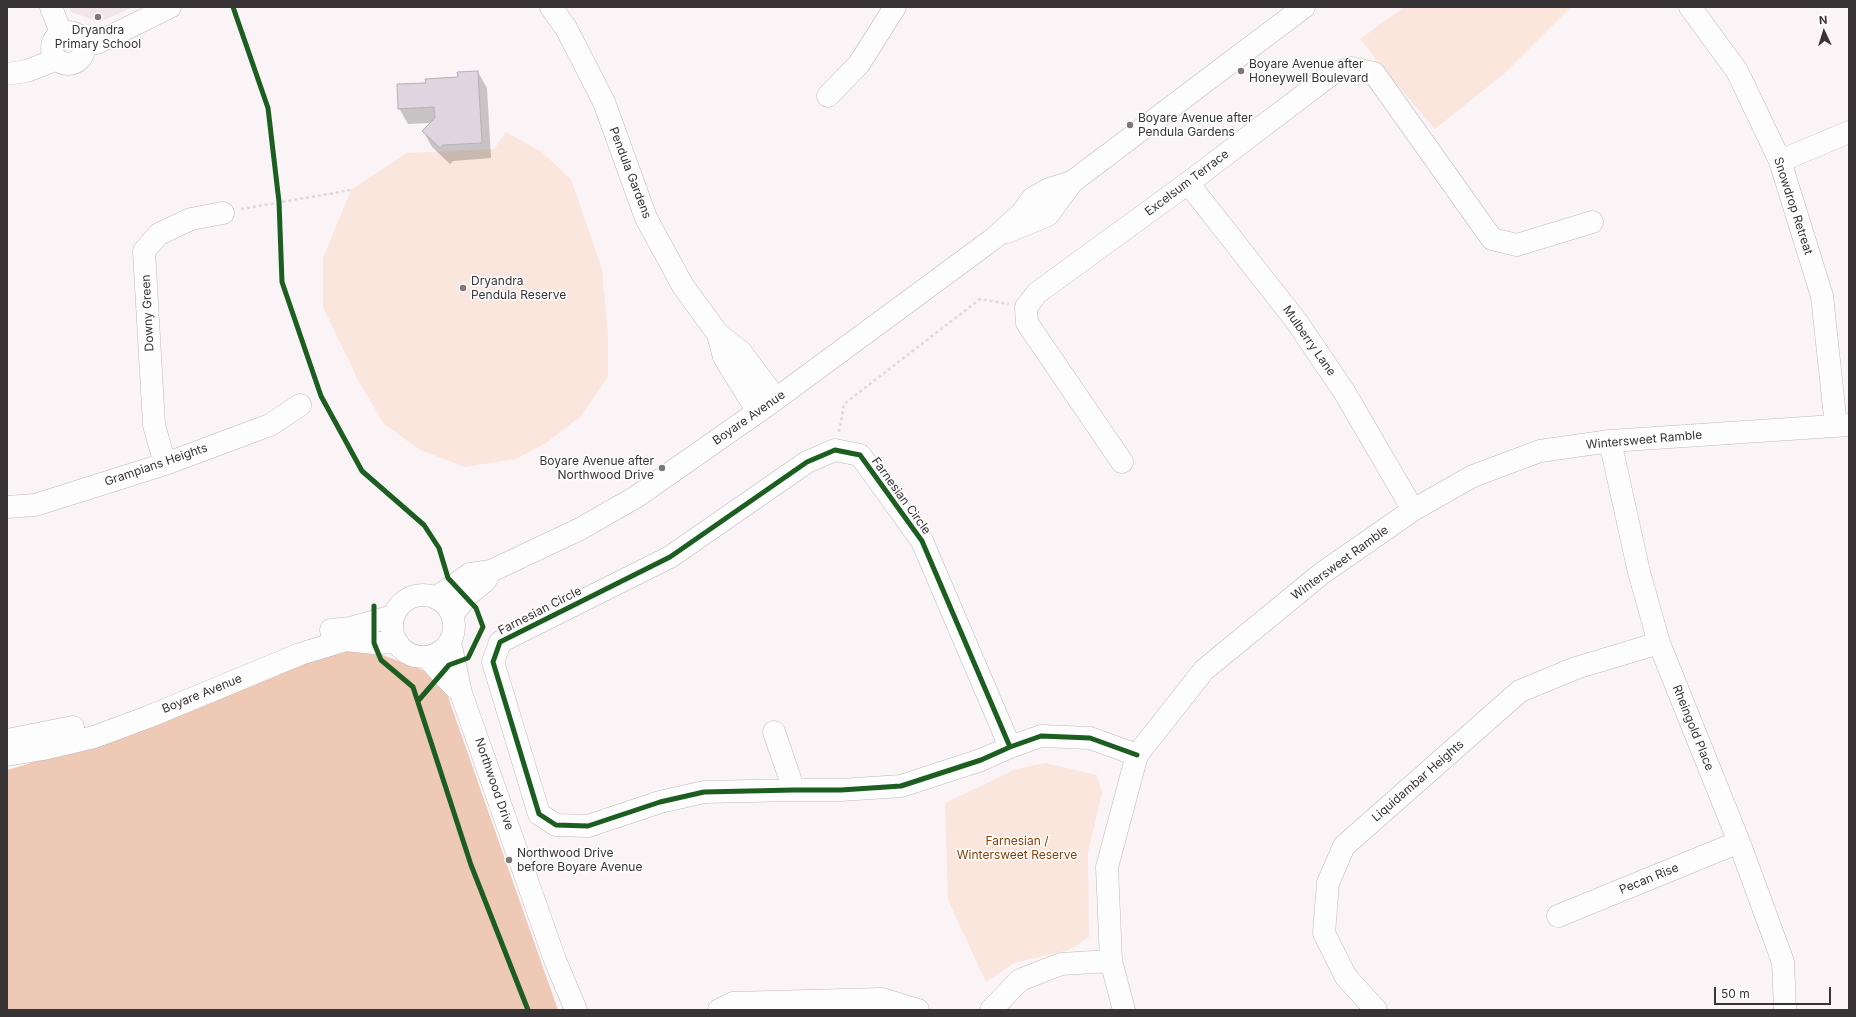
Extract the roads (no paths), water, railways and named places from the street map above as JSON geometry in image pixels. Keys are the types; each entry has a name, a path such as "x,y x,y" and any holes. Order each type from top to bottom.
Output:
{"street":[{"path":"51,7 61,33"},
{"path":"84,45 97,43 170,7"},
{"name":"Pendula Gardens","path":"551,7 566,28 604,102 646,218 683,286 718,334 741,352 776,399"},
{"path":"828,96 859,64 895,7"},
{"name":"Boyare Avenue","path":"436,597 470,574 491,571 580,528 636,497 776,399 993,239 1048,215 1072,182 1304,7"},
{"name":"Snowdrop Retreat","path":"1690,7 1737,72 1780,161 1822,296 1843,426"},
{"path":"74,32 80,36 84,45 82,56 74,63 62,62 57,59 52,50 56,38 61,33 74,32"},
{"path":"7,74 28,70 57,59"},
{"name":"Excelsum Terrace","path":"1122,462 1027,322 1026,308 1037,293 1188,183 1333,73 1351,68 1374,73 1492,239 1517,246 1592,222"},
{"path":"1780,161 1849,132"},
{"name":"Mulberry Lane","path":"1188,183 1297,322 1345,393 1413,510"},
{"name":"Downy Green","path":"165,464 154,425 144,251 159,234 191,219 223,213"},
{"name":"Pendula Gardens","path":"718,334 724,357 758,412"},
{"name":"Grampians Heights","path":"7,507 35,505 165,464 270,425 300,406"},
{"name":"Wintersweet Ramble","path":"1124,1010 1111,961 1107,867 1137,755 1204,670 1321,574 1413,510 1473,476 1540,451 1610,441 1843,426"},
{"name":"Rheingold Place","path":"1610,441 1639,572 1659,643 1739,842 1783,962 1785,1010"},
{"name":"Farnesian Circle","path":"1010,746 922,541 860,456 835,450 807,462 670,557 500,642 493,662 539,814 556,825 588,826 660,802 704,792 841,790 901,786 981,760 1010,746 1041,736 1090,738 1137,755"},
{"name":"Boyare Avenue","path":"453,614 470,594 485,581 491,571"},
{"path":"421,594 436,597 446,604 453,614 455,624 454,633 450,642 440,652 427,657 410,654 402,649 397,642 392,628 393,616 400,605 413,596 421,594"},
{"name":"Boyare Avenue","path":"7,740 61,730 103,719 283,645 327,630 350,628 393,616"},
{"name":"Boyare Avenue","path":"7,756 43,750 94,737 148,717 300,654 346,640 374,643 397,642"},
{"name":"Northwood Drive","path":"450,642 462,693 554,960 576,1010"},
{"name":"Liquidambar Heights","path":"1376,1010 1346,977 1324,933 1328,883 1344,846 1520,691 1576,668 1659,643"},
{"name":"Northwood Drive","path":"427,657 462,693"},
{"path":"774,732 794,790"},
{"name":"Pecan Rise","path":"1558,916 1739,842"},
{"path":"991,1010 1020,980 1061,964 1111,961"},
{"path":"719,1010 733,1003 882,999 918,1010"}],"place":[{"name":"Dryandra Primary School","path":"98,17"},
{"name":"Boyare Avenue after Honeywell Boulevard","path":"1241,71"},
{"name":"Boyare Avenue after Pendula Gardens","path":"1130,125"},
{"name":"Dryandra Pendula Reserve","path":"463,288"},
{"name":"Boyare Avenue after Northwood Drive","path":"662,468"},
{"name":"Northwood Drive before Boyare Avenue","path":"509,860"}],"park label":[{"name":"Farnesian / Wintersweet Reserve","path":"1017,848"}]}
